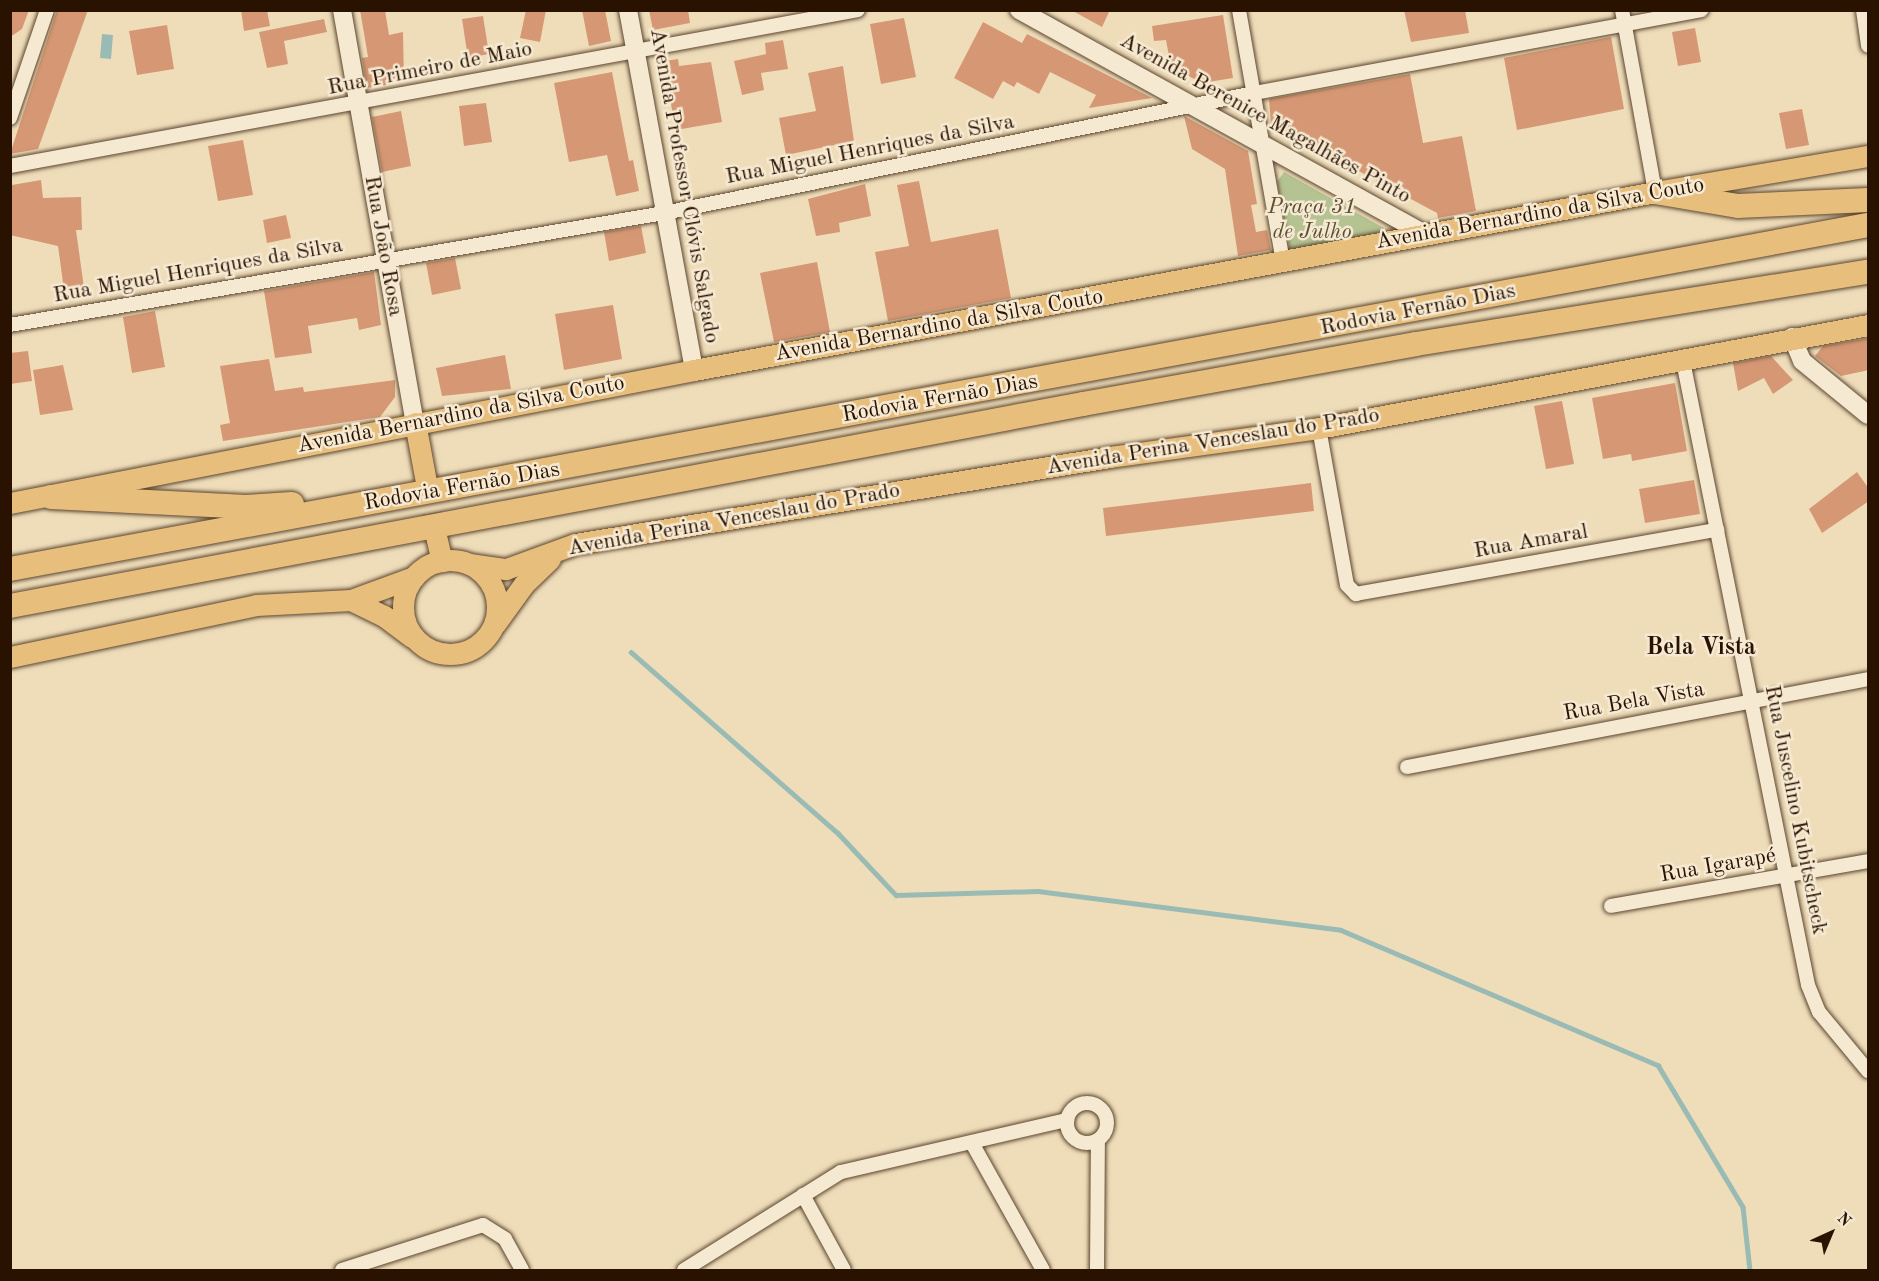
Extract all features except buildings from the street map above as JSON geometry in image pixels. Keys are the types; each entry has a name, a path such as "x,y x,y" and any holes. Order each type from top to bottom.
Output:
{"highway":[{"path":"1655,192 1738,206 1869,200"},
{"name":"Rodovia Fernão Dias","path":"10,569 1869,225"},
{"name":"Rodovia Fernão Dias","path":"10,606 1416,344 1869,274"},
{"path":"51,497 246,507 405,497"}],"main road":[{"name":"Rua João Rosa","path":"342,10 357,105 426,482"},
{"name":"Avenida Professor Clóvis Salgado","path":"628,10 694,370"},
{"name":"Avenida Berenice Magalhães Pinto","path":"1019,10 1261,147 1425,234"},
{"name":"Avenida Bernardino da Silva Couto","path":"10,503 51,497 415,423 694,370 1284,263 1425,234 1655,192 1869,156"},
{"name":"Avenida Perina Venceslau do Prado","path":"469,564 506,569 575,544 969,479 1319,428 1869,324"},
{"path":"1792,337 1802,361 1869,415"},
{"path":"436,536 442,561"},
{"name":"Avenida Perina Venceslau do Prado","path":"494,624 524,584 557,552"},
{"path":"10,657 256,605 351,600 414,577 442,561 469,564 490,583 496,596 494,624 475,648 461,654 445,655 417,642 384,616 351,600"},
{"path":"414,577 406,589 404,617 417,642"}],"street":[{"path":"10,118 46,10"},
{"name":"Rua Primeiro de Maio","path":"10,166 357,105 858,10"},
{"path":"1239,10 1261,147 1284,263"},
{"name":"Rua Miguel Henriques da Silva","path":"10,325 664,213 1192,108 1254,93 1623,17 1701,10"},
{"path":"1863,10 1869,46"},
{"path":"1623,17 1655,192"},
{"name":"Rua Juscelino Kubitscheck","path":"1683,361 1753,702 1784,876 1808,986 1815,1007 1869,1071"},
{"name":"Rua Amaral","path":"1319,428 1347,585 1352,592 1407,586 1718,530"},
{"name":"Rua Bela Vista","path":"1407,767 1869,679"},
{"name":"Rua Igarapé","path":"1611,906 1869,861"},
{"path":"684,1270 803,1195 851,1168 972,1143 1067,1120 1078,1105 1097,1106 1107,1122 1098,1140 1097,1270"},
{"path":"1067,1120 1070,1132 1079,1141 1098,1140"},
{"path":"972,1143 1043,1270"},
{"path":"803,1195 844,1270"},
{"path":"342,1270 483,1225 505,1239 522,1270"}],"green space":[{"name":"Praça 31 de Julho","path":"1284,172 1384,228 1382,237 1290,251 1277,182"}],"water":[{"path":"102,34 113,35 111,59 100,58"}],"waterway":[{"path":"631,652 838,833 896,895 1038,891 1341,930 1658,1065 1743,1207 1750,1270"}],"tunnel":[{"path":"426,482 436,536"}],"district":[{"name":"Bela Vista","path":"1701,649"}]}
